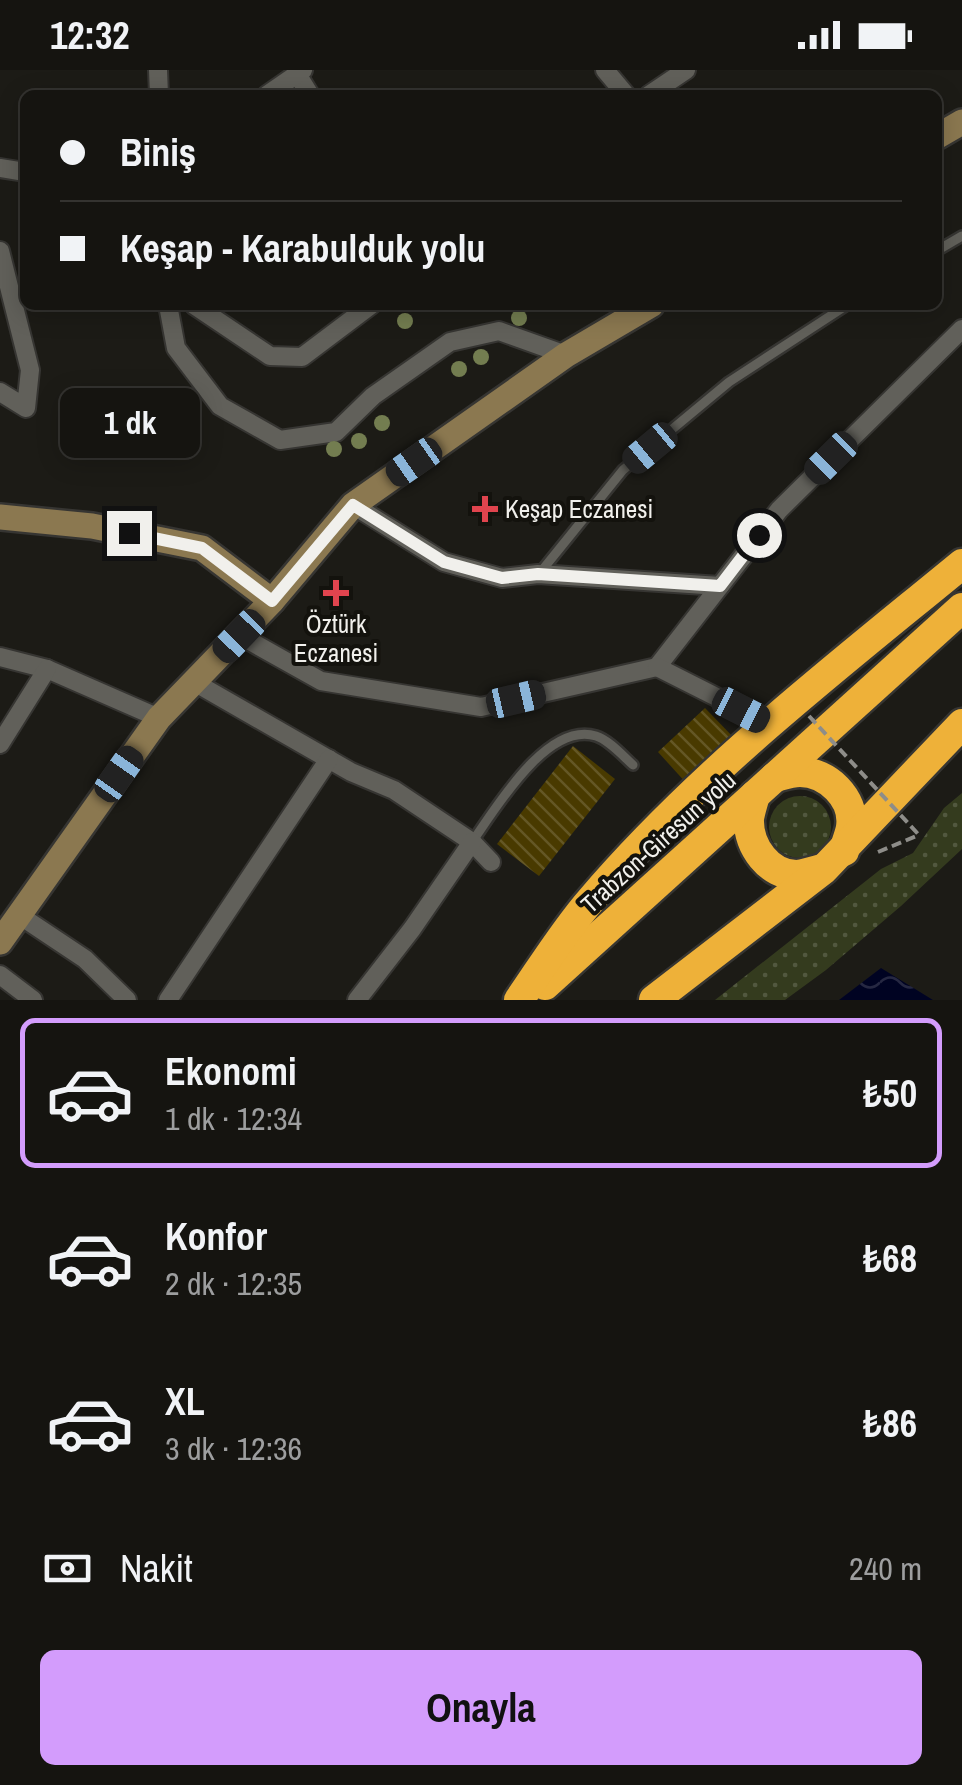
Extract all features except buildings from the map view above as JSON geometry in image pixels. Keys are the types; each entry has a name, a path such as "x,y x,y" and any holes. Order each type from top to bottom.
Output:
{"highway":[{"path":"519,1000 587,904 650,834 770,724 962,564"},
{"name":"Trabzon-Giresun yolu","path":"528,1000 962,608"},
{"path":"654,1000 834,860 962,724"},
{"path":"802,772 828,780 838,788 852,825 834,860 798,875 785,873 763,858 755,848 749,822 765,786 802,772"}],"main road":[{"path":"2,939 159,718 272,601 353,505 566,356 643,310"},
{"path":"0,517 92,526 202,548 272,601"}],"street":[{"path":"605,70 622,90"},
{"path":"656,90 686,70"},
{"path":"273,90 300,72"},
{"path":"0,251 30,370 26,408 0,392"},
{"path":"169,310 176,348 220,406 280,440 336,432 373,396 450,342 499,331 566,356"},
{"path":"201,310 270,356 302,357 364,310"},
{"path":"239,636 321,681 481,707 657,667 779,510 962,330"},
{"path":"353,505 444,562 502,578 538,574 720,586"},
{"path":"0,657 47,669 159,718"},
{"path":"657,667 770,724"},
{"path":"0,744 47,669"},
{"path":"194,682 351,772 394,790 472,842 491,862"},
{"path":"168,1000 328,759"},
{"path":"356,1000 412,930 472,842"},
{"path":"19,915 85,960 126,1000"},
{"path":"0,975 33,1000"}],"lane":[{"path":"538,574 623,470 729,382 839,310"},
{"path":"472,842 509,790 547,748 573,735 598,736 633,765"}],"path":[{"path":"809,716 918,836 878,852"}],"green space":[{"path":"962,793 962,849 826,970 785,1000 715,1000 881,869 913,853 944,808"},
{"path":"800,796 822,805 831,827 822,849 800,858 778,849 769,827 778,805"}],"water":[{"path":"881,968 933,1000 839,1000"}],"place":[{"name":"Keşap Eczanesi","path":"485,509"},
{"name":"Öztürk Eczanesi","path":"336,593"}],"route":[{"path":"129,533 202,548 272,601 353,505 444,562 502,578 538,574 720,586 759,535"}]}
